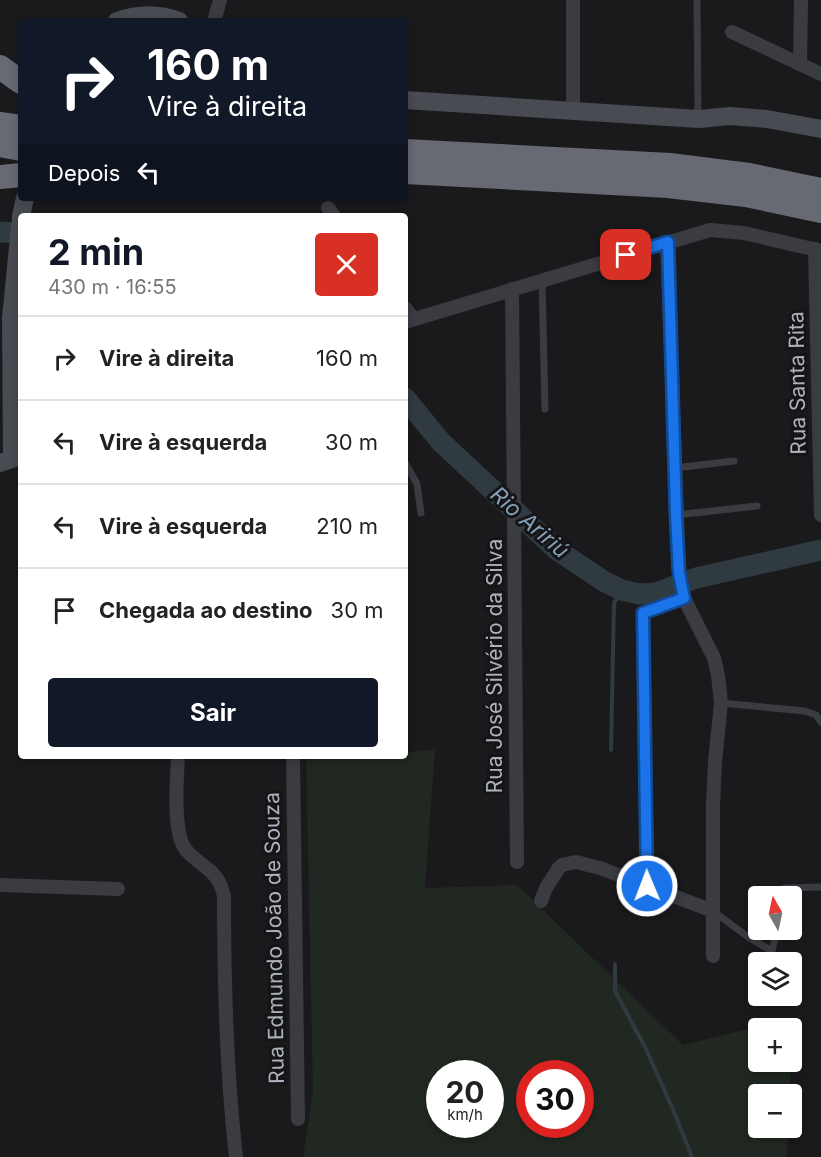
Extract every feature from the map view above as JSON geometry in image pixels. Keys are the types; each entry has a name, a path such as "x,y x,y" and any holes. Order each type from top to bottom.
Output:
{"highway":[{"path":"0,67 18,80"},
{"path":"0,124 18,127"},
{"path":"0,145 18,148"},
{"path":"408,145 442,153"},
{"path":"408,151 670,165 749,175 821,189"},
{"path":"0,162 18,165"},
{"path":"408,172 680,188 746,195 821,212"},
{"path":"0,177 18,175"}],"main road":[{"path":"125,18 151,15 165,18"},
{"path":"408,100 699,119 730,116 767,119 821,129"},
{"path":"11,459 11,318 18,247"}],"street":[{"path":"215,18 220,0"},
{"path":"573,0 573,110"},
{"path":"800,64 801,0"},
{"path":"732,32 821,74"},
{"path":"410,321 710,230 818,250"},
{"path":"668,242 679,573 683,594 714,658 721,703 713,805 713,956"},
{"name":"Rua Santa Rita","path":"818,250 821,515"},
{"name":"Rua José Silvério da Silva","path":"512,289 517,862"},
{"path":"647,886 643,613 683,594"},
{"path":"178,759 176,795 182,844 216,876 222,884 224,896 227,1068 236,1157"},
{"name":"Rua Edmundo João de Souza","path":"293,759 298,1119"},
{"path":"541,901 552,877 562,866 568,863 584,863 713,911"},
{"path":"0,885 118,889"}],"lane":[{"path":"697,0 699,119"},
{"path":"542,280 545,409"},
{"path":"675,468 734,462"},
{"path":"408,468 417,484 421,513"},
{"path":"676,515 757,506"},
{"path":"721,703 805,711 816,715 821,722"},
{"path":"802,888 821,887"},
{"path":"713,911 748,937"},
{"path":"753,940 772,951 775,940"}],"shaded area":[{"path":"435,749 425,888 517,885 683,1045 748,1029 748,1072 791,1072 790,1084 748,1084 748,1138 788,1138 787,1157 303,1157 313,1092 306,759 408,759 408,753"}],"waterway":[{"name":"Rio Aririú","path":"0,232 18,233"},
{"name":"Rio Aririú","path":"408,402 441,442 557,550 605,582 622,590 639,594 656,593 696,578 821,550"},
{"path":"611,750 614,603 622,590"},
{"path":"615,964 615,991 646,1049 692,1157"}],"route":[{"path":"626,255 668,242 676,515 679,573 684,598 643,613 647,886"}]}
